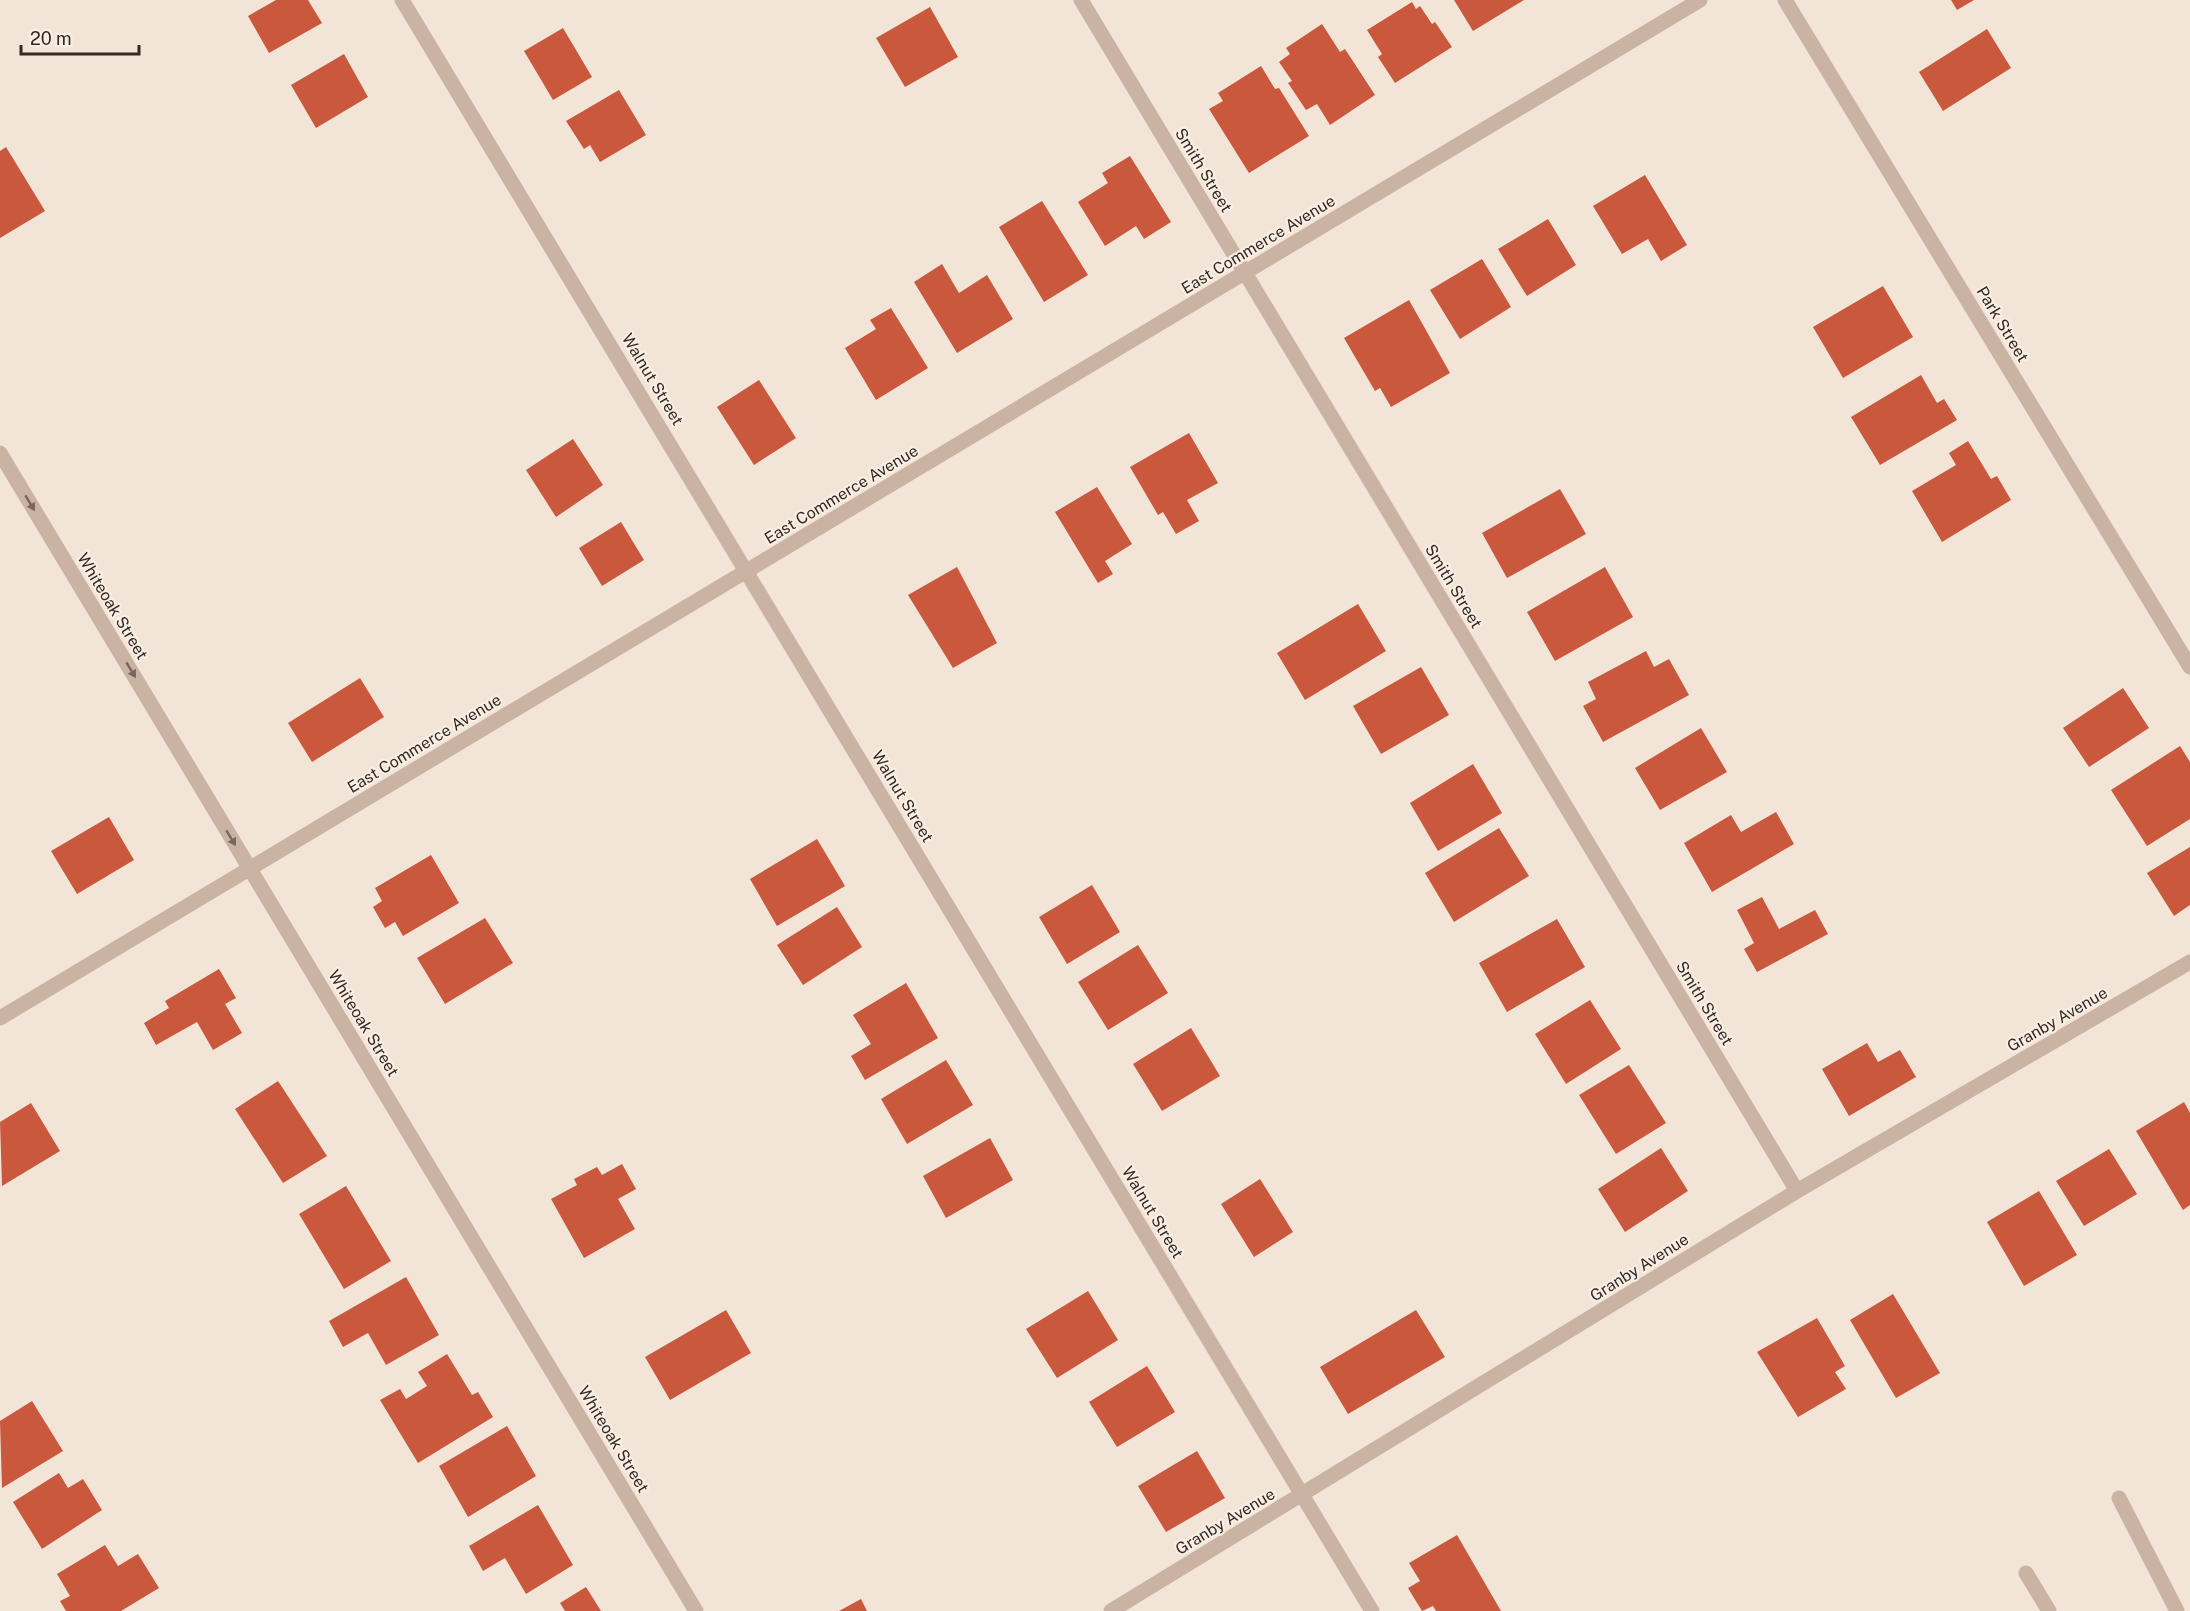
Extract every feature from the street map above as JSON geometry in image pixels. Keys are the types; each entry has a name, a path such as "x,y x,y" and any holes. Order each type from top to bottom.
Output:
{"street":[{"name":"Walnut Street","path":"402,0 1372,1611"},
{"name":"Smith Street","path":"1081,0 1797,1191"},
{"name":"East Commerce Avenue","path":"0,1018 1700,0"},
{"name":"Park Street","path":"1785,0 2190,667"},
{"name":"Whiteoak Street","path":"0,453 696,1611"},
{"name":"Granby Avenue","path":"1111,1611 1797,1191 2190,962"},
{"path":"2120,1498 2177,1611"},
{"path":"2026,1573 2049,1611"}],"building":[{"path":"276,0 308,0 322,23 269,53 248,16"},
{"path":"1454,0 1524,0 1473,31"},
{"path":"1951,0 1974,0 1957,10"},
{"path":"1412,2 1416,9 1420,6 1432,24 1435,22 1452,47 1395,83 1378,57 1382,54 1367,30"},
{"path":"930,7 958,57 905,87 876,38"},
{"path":"1322,24 1340,52 1345,49 1375,95 1330,125 1317,104 1306,110 1288,83 1292,81 1279,62 1290,54 1286,48"},
{"path":"563,28 592,77 553,100 524,51"},
{"path":"1987,29 2011,68 1943,111 1919,72"},
{"path":"344,54 368,97 316,128 291,85"},
{"path":"1261,66 1275,89 1279,88 1309,136 1249,173 1209,109 1223,101 1218,93"},
{"path":"619,90 646,135 600,162 590,145 584,149 566,121"},
{"path":"6,147 45,211 0,238 0,151"},
{"path":"1130,156 1171,222 1144,239 1136,226 1105,246 1078,202 1108,183 1102,173"},
{"path":"1645,175 1687,245 1661,261 1648,239 1622,254 1593,206"},
{"path":"1042,201 1088,275 1044,302 999,227"},
{"path":"1548,219 1576,265 1527,296 1498,249"},
{"path":"1482,259 1511,307 1460,339 1430,290"},
{"path":"942,264 959,293 987,275 1013,319 957,353 914,282"},
{"path":"1883,286 1913,337 1843,378 1813,327"},
{"path":"1409,300 1450,373 1391,407 1380,388 1375,391 1344,338"},
{"path":"891,308 928,368 876,400 845,348 876,329 870,320"},
{"path":"1921,375 1937,403 1944,399 1957,420 1880,465 1851,417"},
{"path":"759,380 796,438 754,465 717,407"},
{"path":"1189,433 1218,483 1187,500 1199,521 1176,534 1163,512 1158,515 1130,467"},
{"path":"573,439 603,485 556,517 526,470"},
{"path":"1968,441 1991,479 1997,476 2011,500 1942,542 1912,491 1956,465 1949,453"},
{"path":"1097,487 1132,544 1105,561 1113,574 1098,583 1055,512"},
{"path":"1560,489 1586,534 1507,578 1482,533"},
{"path":"621,522 644,560 602,586 579,548"},
{"path":"957,567 997,643 953,668 908,595"},
{"path":"1605,567 1633,617 1555,661 1527,612"},
{"path":"1358,604 1386,651 1305,700 1277,653"},
{"path":"1646,651 1654,667 1669,659 1689,695 1603,742 1583,706 1596,699 1588,682"},
{"path":"1421,667 1449,715 1381,754 1353,706"},
{"path":"360,678 384,717 312,762 288,723"},
{"path":"2123,688 2149,728 2089,767 2063,728"},
{"path":"1701,728 1727,772 1660,810 1635,768"},
{"path":"2180,746 2190,762 2190,819 2147,846 2111,790"},
{"path":"1473,764 1502,813 1438,851 1410,803"},
{"path":"1776,812 1794,844 1712,892 1684,843 1731,815 1741,832"},
{"path":"109,817 134,860 77,894 51,851"},
{"path":"1499,828 1529,876 1454,922 1425,873"},
{"path":"817,839 845,886 777,926 750,879"},
{"path":"2190,847 2190,905 2174,916 2147,873"},
{"path":"431,855 459,903 403,936 395,922 385,928 373,907 382,901 375,888"},
{"path":"1092,885 1120,932 1067,964 1039,917"},
{"path":"1762,897 1779,929 1815,910 1828,934 1757,972 1744,949 1754,943 1737,910"},
{"path":"837,907 862,947 803,985 777,945"},
{"path":"485,918 513,963 445,1004 417,958"},
{"path":"1557,919 1585,967 1507,1012 1479,963"},
{"path":"1138,945 1168,993 1108,1030 1078,982"},
{"path":"219,969 236,998 225,1004 242,1033 213,1050 197,1022 156,1045 144,1023 169,1008 165,1001"},
{"path":"906,983 938,1038 865,1080 851,1056 871,1044 853,1015"},
{"path":"1590,1000 1621,1049 1566,1084 1535,1034"},
{"path":"1191,1028 1220,1076 1162,1111 1133,1064"},
{"path":"1867,1043 1878,1062 1900,1050 1916,1077 1849,1116 1822,1069"},
{"path":"946,1060 973,1105 907,1144 881,1099"},
{"path":"1629,1065 1666,1123 1616,1154 1579,1095"},
{"path":"278,1081 327,1156 283,1183 235,1109"},
{"path":"2184,1102 2190,1113 2190,1205 2183,1210 2136,1131"},
{"path":"31,1103 60,1151 2,1186 0,1122"},
{"path":"990,1138 1013,1180 946,1218 923,1176"},
{"path":"1661,1148 1688,1191 1625,1232 1598,1189"},
{"path":"2109,1149 2137,1194 2084,1226 2056,1181"},
{"path":"622,1164 636,1189 618,1199 635,1229 584,1258 551,1199 577,1185 574,1179 597,1167 602,1175"},
{"path":"1260,1179 1293,1232 1254,1257 1221,1204"},
{"path":"346,1186 391,1261 344,1289 299,1214"},
{"path":"2039,1191 2077,1255 2024,1286 1987,1222"},
{"path":"406,1277 439,1335 386,1365 368,1333 343,1347 329,1321"},
{"path":"1088,1291 1118,1340 1057,1378 1026,1329"},
{"path":"1893,1294 1940,1373 1896,1398 1850,1320"},
{"path":"726,1310 751,1353 670,1400 645,1357"},
{"path":"1416,1310 1445,1357 1348,1414 1320,1367"},
{"path":"1817,1318 1845,1366 1835,1372 1846,1389 1798,1417 1757,1352"},
{"path":"447,1354 472,1395 478,1392 493,1417 418,1463 380,1400 400,1389 406,1399 427,1386 418,1372"},
{"path":"1147,1366 1175,1412 1117,1447 1089,1402"},
{"path":"32,1401 63,1451 2,1488 0,1421"},
{"path":"507,1426 536,1476 468,1517 439,1466"},
{"path":"1197,1451 1225,1498 1166,1532 1138,1486"},
{"path":"59,1473 68,1488 83,1479 102,1510 42,1549 13,1502"},
{"path":"538,1505 573,1565 526,1594 505,1558 483,1571 469,1546"},
{"path":"1457,1535 1501,1611 1436,1611 1433,1606 1422,1611 1408,1588 1420,1581 1409,1563"},
{"path":"105,1545 118,1566 138,1554 159,1588 121,1611 66,1611 60,1601 70,1596 57,1574"},
{"path":"586,1587 601,1611 565,1611 560,1603"},
{"path":"861,1599 867,1611 839,1611"}]}
